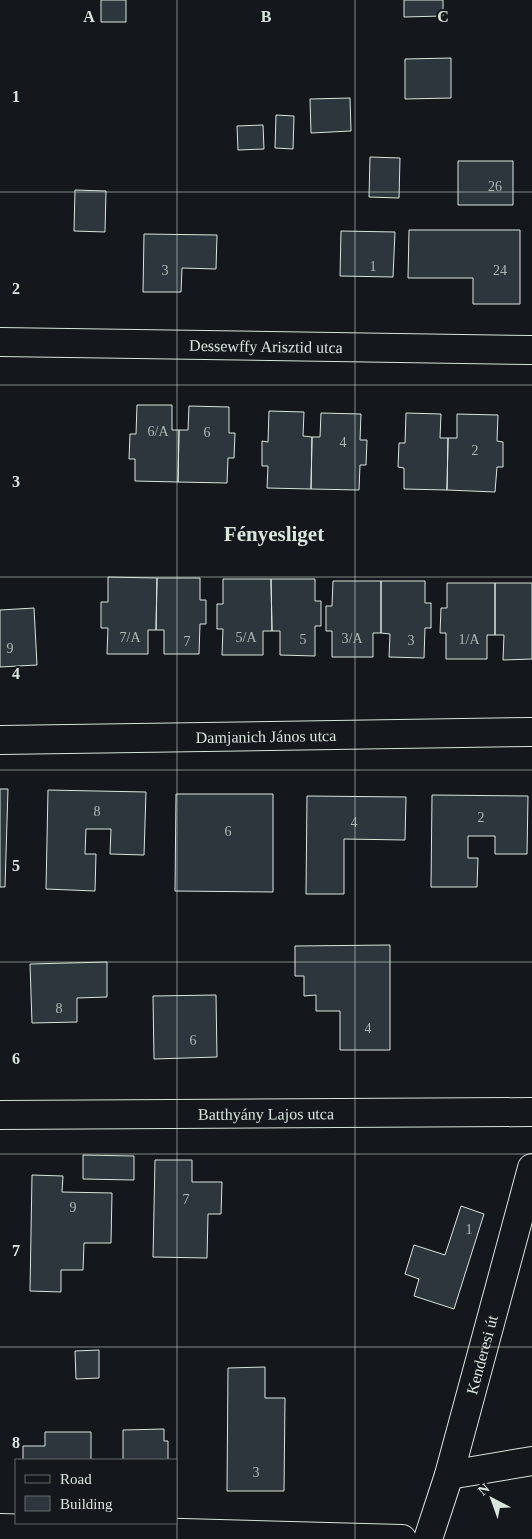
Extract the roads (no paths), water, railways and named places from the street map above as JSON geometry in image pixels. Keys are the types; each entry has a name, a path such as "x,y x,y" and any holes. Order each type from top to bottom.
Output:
{"street":[{"name":"Dessewffy Arisztid utca","path":"0,342 532,350"},
{"name":"Damjanich János utca","path":"0,740 532,732"},
{"name":"Batthyány Lajos utca","path":"0,1115 532,1112"},
{"name":"Kenderesi út","path":"428,1539 449,1475 532,1168"},
{"path":"449,1475 532,1461"},
{"path":"0,1528 402,1539"}],"district":[{"name":"Fényesliget","path":"274,534"}]}
